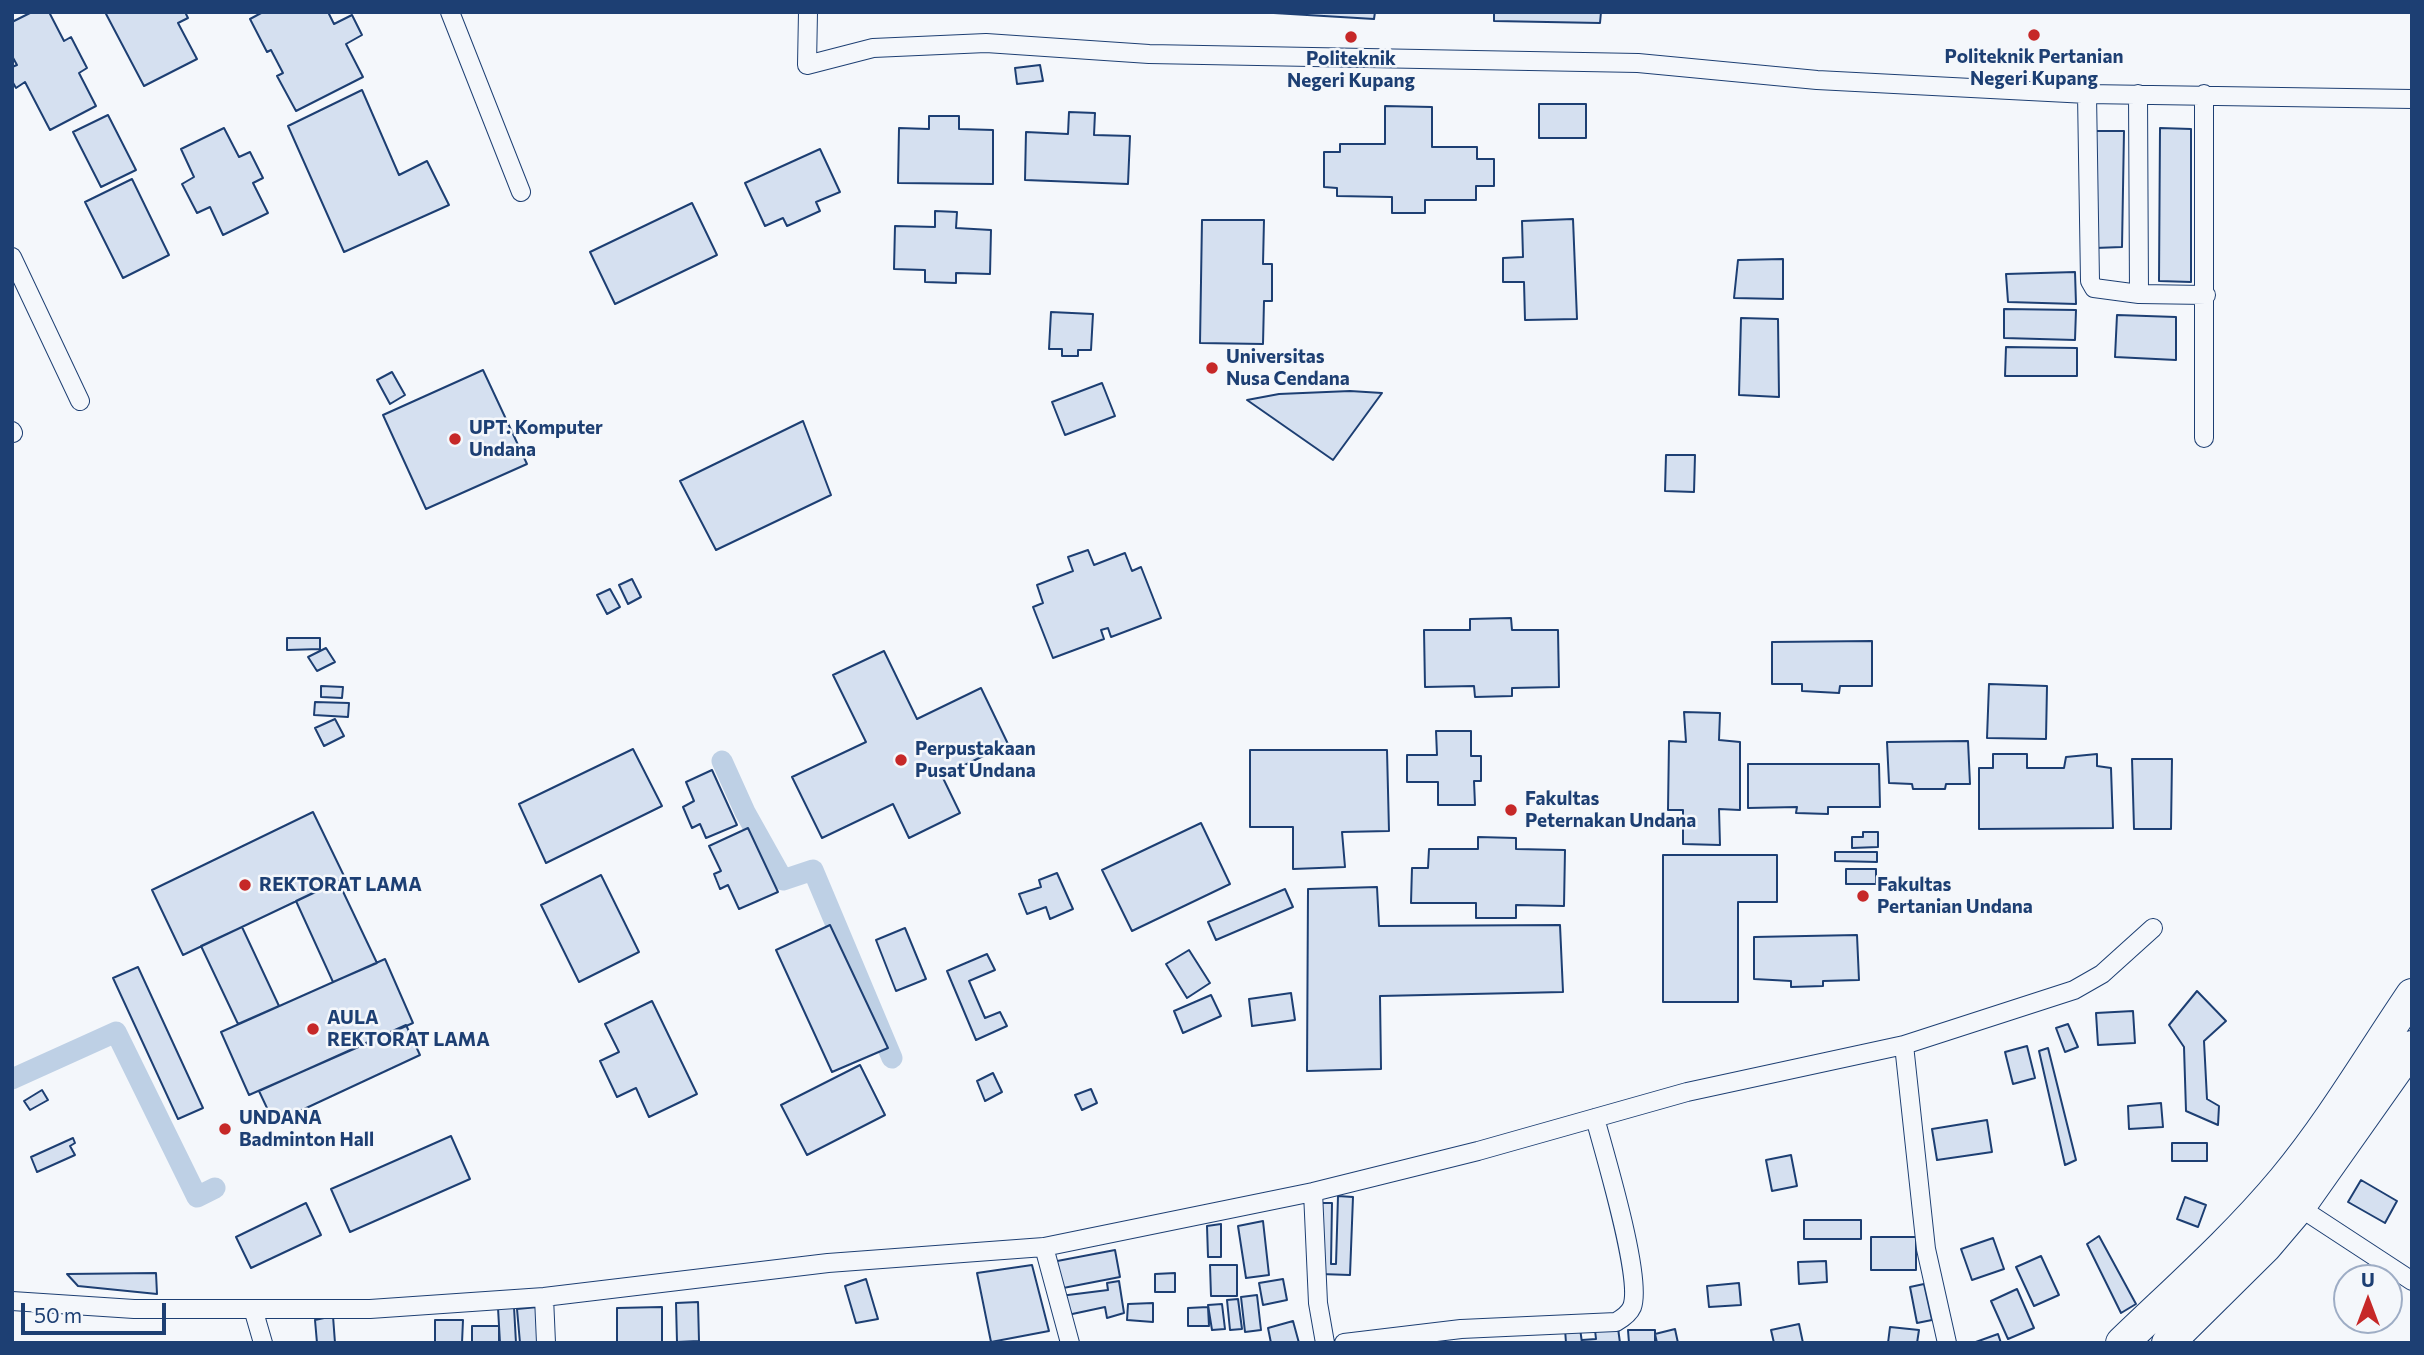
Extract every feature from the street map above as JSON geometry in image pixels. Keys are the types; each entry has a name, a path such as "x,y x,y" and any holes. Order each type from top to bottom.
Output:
{"highway":[{"path":"2179,1338 2299,1207 2332,1137 2412,995"},
{"path":"2122,1343 2284,1180 2332,1137 2412,1048"}],"street":[{"path":"450,12 521,192"},
{"path":"808,12 807,65 873,47 986,43 1149,54 1638,63 1817,80 2087,94 2412,99"},
{"path":"2087,94 2090,281 2099,290 2206,295"},
{"path":"2138,94 2139,293"},
{"path":"2204,94 2204,439"},
{"path":"12,257 80,401"},
{"path":"12,1301 134,1309 254,1312 307,1307 370,1309 544,1297 828,1264 1044,1247 1313,1192 1687,1092 1904,1045 1990,1020 2074,990 2102,974 2153,928"},
{"path":"1904,1045 1926,1249 1947,1343"},
{"path":"1344,1343 1461,1329 1616,1321 1625,1316 1632,1306 1633,1279 1595,1118"},
{"path":"1313,1192 1318,1303 1325,1343"},
{"path":"2299,1207 2412,1281"},
{"path":"1044,1247 1070,1343"},
{"path":"544,1297 546,1343"},
{"path":"254,1312 263,1343"}],"building":[{"path":"32,12 49,12 64,41 71,37 87,68 79,73 96,106 50,130 25,82 16,88 12,81 12,67 17,65 12,56 12,22"},
{"path":"105,12 185,12 188,18 178,23 197,59 144,86"},
{"path":"263,12 328,12 334,24 352,15 362,35 346,44 363,77 296,111 277,76 283,73 271,50 267,52 250,19"},
{"path":"1257,12 1375,12 1374,19"},
{"path":"1494,12 1601,12 1600,23 1494,21"},
{"path":"1040,65 1043,81 1017,84 1015,68"},
{"path":"362,90 399,175 427,161 449,205 344,252 288,126"},
{"path":"1539,104 1586,104 1586,138 1539,138"},
{"path":"1385,106 1432,107 1432,147 1477,147 1477,159 1494,159 1494,186 1476,186 1476,200 1425,200 1425,213 1392,213 1392,197 1337,196 1337,188 1324,187 1324,152 1340,152 1340,144 1385,144"},
{"path":"1069,112 1095,113 1094,135 1130,136 1128,184 1025,180 1026,132 1068,134"},
{"path":"108,115 136,170 101,187 73,132"},
{"path":"929,116 959,116 959,129 993,130 993,184 898,183 899,128 929,129"},
{"path":"224,128 239,157 250,152 263,178 253,183 268,213 223,235 210,207 197,213 182,184 194,177 181,149"},
{"path":"2160,128 2191,129 2191,282 2159,281"},
{"path":"2094,131 2124,131 2122,247 2095,248"},
{"path":"820,149 840,192 816,202 820,211 787,226 783,218 765,226 745,183"},
{"path":"132,179 169,255 123,278 85,202"},
{"path":"692,203 717,255 615,304 590,252"},
{"path":"935,211 957,212 956,228 991,230 990,274 956,273 956,283 925,282 925,270 894,269 895,226 935,227"},
{"path":"1573,219 1577,319 1525,320 1524,282 1503,282 1503,258 1523,257 1522,221"},
{"path":"1202,220 1264,220 1263,264 1272,264 1272,301 1264,301 1263,344 1200,343"},
{"path":"1783,259 1783,299 1734,298 1738,260"},
{"path":"2075,272 2076,304 2008,302 2006,274"},
{"path":"2004,309 2076,310 2075,340 2004,338"},
{"path":"1051,312 1093,314 1091,350 1078,350 1078,356 1062,356 1062,349 1049,349"},
{"path":"2117,315 2176,317 2176,360 2115,357"},
{"path":"1741,318 1778,319 1779,397 1739,395"},
{"path":"2006,347 2077,348 2077,376 2005,376"},
{"name":"UPT. Komputer Undana","path":"483,370 527,464 426,509 383,415"},
{"path":"392,372 405,395 390,404 377,380"},
{"path":"1102,383 1115,416 1065,435 1052,402"},
{"path":"1350,391 1382,393 1333,460 1247,400 1279,394"},
{"path":"803,421 831,495 716,550 680,481"},
{"path":"1666,455 1695,455 1694,492 1665,491"},
{"path":"1088,550 1094,565 1125,553 1132,571 1141,567 1161,618 1111,637 1108,628 1101,630 1104,639 1053,658 1033,607 1043,603 1037,585 1073,571 1068,557"},
{"path":"632,579 641,597 628,604 619,585"},
{"path":"610,589 620,607 607,614 597,595"},
{"path":"1511,618 1512,630 1558,630 1559,687 1512,688 1512,696 1475,697 1474,686 1425,687 1424,630 1470,630 1470,619"},
{"path":"287,638 320,638 320,649 287,650"},
{"path":"1872,641 1872,686 1840,686 1839,693 1802,691 1802,684 1772,684 1772,642"},
{"path":"326,648 335,662 317,671 308,657"},
{"name":"Perpustakaan Pusat Undana","path":"884,651 917,719 981,688 1008,744 942,776 960,813 909,838 893,804 822,838 792,777 866,742 833,675"},
{"path":"1989,684 2047,686 2046,739 1987,738"},
{"path":"321,686 343,687 342,698 321,697"},
{"path":"315,702 349,703 348,717 314,715"},
{"path":"1684,712 1720,713 1719,740 1740,742 1740,810 1719,809 1720,845 1683,844 1683,810 1668,810 1669,741 1686,742"},
{"path":"335,719 344,736 324,746 315,728"},
{"path":"1436,731 1471,731 1471,756 1481,756 1481,781 1474,781 1475,805 1438,805 1438,782 1407,782 1407,755 1437,755"},
{"path":"1968,741 1970,784 1946,784 1945,789 1913,789 1912,784 1889,783 1887,742"},
{"path":"633,749 662,806 546,863 519,804"},
{"path":"1250,750 1387,750 1389,831 1342,832 1345,867 1293,869 1293,827 1250,827"},
{"path":"1993,754 2027,754 2027,768 2064,768 2066,757 2097,754 2097,766 2111,768 2113,828 1979,829 1979,768 1993,768"},
{"path":"2132,759 2172,759 2171,829 2134,829"},
{"path":"1748,764 1879,764 1880,807 1828,807 1828,814 1796,813 1797,807 1748,808"},
{"path":"712,770 737,825 706,838 700,824 692,828 683,807 694,801 686,782"},
{"name":"REKTORAT LAMA","path":"313,812 345,878 183,955 152,890"},
{"path":"1201,823 1230,884 1132,931 1102,870"},
{"path":"748,828 778,892 739,909 728,885 720,889 714,874 721,871 709,846"},
{"path":"1863,832 1878,832 1878,847 1852,848 1852,837 1863,837"},
{"path":"1478,837 1516,838 1516,849 1565,850 1564,906 1516,905 1516,918 1476,918 1476,903 1411,903 1412,868 1428,868 1429,849 1478,849"},
{"path":"1835,852 1877,852 1877,862 1835,861"},
{"path":"1663,855 1777,855 1777,902 1738,902 1738,1002 1663,1002"},
{"path":"1846,869 1876,869 1876,884 1846,884"},
{"path":"1057,873 1073,909 1050,919 1046,907 1027,914 1019,894 1041,887 1039,880"},
{"path":"601,875 639,952 579,982 541,905"},
{"name":"REKTORAT LAMA","path":"338,881 377,963 333,982 296,901"},
{"path":"1377,887 1379,926 1560,925 1563,992 1380,996 1381,1069 1307,1071 1308,889"},
{"path":"1285,889 1293,907 1216,940 1208,922"},
{"path":"830,925 888,1048 832,1072 776,950"},
{"name":"REKTORAT LAMA","path":"242,927 279,1006 238,1024 201,946"},
{"path":"905,928 926,979 896,991 876,940"},
{"path":"1857,935 1859,980 1823,981 1823,986 1791,987 1791,981 1754,979 1754,937"},
{"path":"1189,950 1210,983 1187,998 1166,964"},
{"path":"987,954 995,970 969,981 985,1018 1000,1012 1007,1026 976,1040 947,971"},
{"name":"AULA REKTORAT LAMA","path":"385,959 413,1023 249,1095 221,1032"},
{"path":"138,967 203,1108 178,1119 113,978"},
{"path":"2197,991 2226,1021 2204,1041 2207,1099 2219,1106 2218,1125 2186,1111 2184,1047 2169,1025"},
{"path":"1291,993 1295,1020 1252,1026 1249,999"},
{"path":"1211,995 1221,1016 1183,1033 1174,1011"},
{"path":"652,1001 697,1094 649,1117 636,1088 617,1097 600,1061 619,1052 605,1024"},
{"path":"2133,1011 2135,1043 2098,1045 2096,1013"},
{"path":"2068,1024 2078,1047 2065,1052 2056,1028"},
{"path":"406,1025 420,1055 274,1123 259,1091"},
{"path":"2027,1046 2035,1078 2013,1084 2005,1052"},
{"path":"2048,1048 2076,1160 2065,1165 2039,1051"},
{"path":"860,1065 885,1115 807,1155 781,1105"},
{"path":"993,1073 1002,1092 985,1101 977,1081"},
{"path":"1091,1089 1097,1103 1082,1110 1075,1095"},
{"path":"42,1090 48,1100 30,1110 24,1101"},
{"path":"2161,1103 2163,1127 2129,1129 2128,1106"},
{"path":"1987,1120 1992,1152 1937,1160 1932,1129"},
{"path":"451,1136 470,1179 350,1232 331,1189"},
{"path":"73,1138 75,1143 70,1146 75,1155 37,1172 31,1157"},
{"path":"2172,1143 2207,1143 2207,1161 2172,1161"},
{"path":"1791,1155 1797,1186 1772,1191 1766,1160"},
{"path":"2361,1180 2397,1201 2385,1223 2348,1202"},
{"path":"1338,1196 1353,1197 1350,1275 1320,1274 1322,1203 1332,1203 1331,1264 1336,1264"},
{"path":"2185,1197 2206,1205 2198,1227 2177,1219"},
{"path":"306,1203 321,1235 251,1268 236,1237"},
{"path":"1804,1220 1861,1220 1861,1239 1804,1239"},
{"path":"1263,1221 1269,1275 1246,1278 1238,1226"},
{"path":"1221,1224 1221,1257 1208,1257 1207,1226"},
{"path":"2099,1236 2136,1304 2121,1313 2087,1244"},
{"path":"1871,1237 1916,1237 1916,1270 1871,1270"},
{"path":"1993,1238 2004,1269 1972,1280 1961,1249"},
{"path":"1115,1250 1120,1277 1058,1289 1052,1262"},
{"path":"2041,1256 2059,1295 2034,1306 2016,1267"},
{"path":"1826,1261 1827,1282 1799,1284 1798,1262"},
{"path":"1032,1265 1049,1331 991,1342 977,1273"},
{"path":"1210,1265 1237,1265 1237,1296 1211,1296"},
{"path":"156,1273 157,1294 78,1286 67,1274"},
{"path":"1175,1273 1175,1292 1155,1292 1155,1274"},
{"path":"866,1279 878,1319 856,1323 845,1286"},
{"path":"1283,1279 1287,1300 1263,1305 1259,1283"},
{"path":"1119,1281 1124,1313 1107,1318 1105,1307 1063,1316 1060,1296 1108,1290 1107,1283"},
{"path":"1739,1283 1741,1305 1709,1307 1707,1286"},
{"path":"1924,1284 1932,1320 1917,1323 1910,1287"},
{"path":"2017,1289 2034,1328 2008,1339 1991,1301"},
{"path":"1257,1295 1261,1330 1245,1332 1241,1297"},
{"path":"1238,1299 1242,1329 1230,1330 1227,1300"},
{"path":"698,1302 699,1341 677,1342 676,1303"},
{"path":"1153,1303 1153,1322 1127,1320 1128,1304"},
{"path":"1222,1304 1225,1329 1212,1330 1208,1305"},
{"path":"514,1307 516,1343 500,1343 498,1308"},
{"path":"538,1307 541,1343 520,1343 517,1309"},
{"path":"662,1307 662,1343 617,1343 617,1308"},
{"path":"1208,1307 1209,1326 1188,1326 1188,1308"},
{"path":"333,1316 335,1343 317,1343 315,1320"},
{"path":"435,1320 463,1320 462,1343 435,1343"},
{"path":"1293,1321 1299,1343 1271,1343 1268,1328"},
{"path":"1799,1324 1803,1343 1774,1343 1771,1330"},
{"path":"472,1326 499,1326 499,1343 472,1343"},
{"path":"1890,1327 1919,1330 1917,1343 1888,1343"},
{"path":"1580,1328 1582,1343 1566,1343 1565,1329"},
{"path":"1618,1328 1620,1343 1583,1343 1582,1340 1596,1339 1595,1330"},
{"path":"1675,1329 1678,1343 1657,1343 1655,1334"},
{"path":"1628,1330 1655,1330 1655,1343 1629,1343"},
{"path":"1998,1334 2001,1343 1973,1343"}],"waterway":[{"path":"722,761 745,812 783,880 813,870 892,1058"},
{"path":"12,1079 116,1032 197,1197 215,1188"}],"place":[{"name":"Politeknik Pertanian Negeri Kupang","path":"2034,35"},
{"name":"Politeknik Negeri Kupang","path":"1351,37"},
{"name":"Universitas Nusa Cendana","path":"1212,368"},
{"name":"UPT. Komputer Undana","path":"455,439"},
{"name":"Perpustakaan Pusat Undana","path":"901,760"},
{"name":"Fakultas Peternakan Undana","path":"1511,810"},
{"name":"REKTORAT LAMA","path":"245,885"},
{"name":"Fakultas Pertanian Undana","path":"1863,896"},
{"name":"AULA REKTORAT LAMA","path":"313,1029"},
{"name":"UNDANA Badminton Hall","path":"225,1129"}]}
